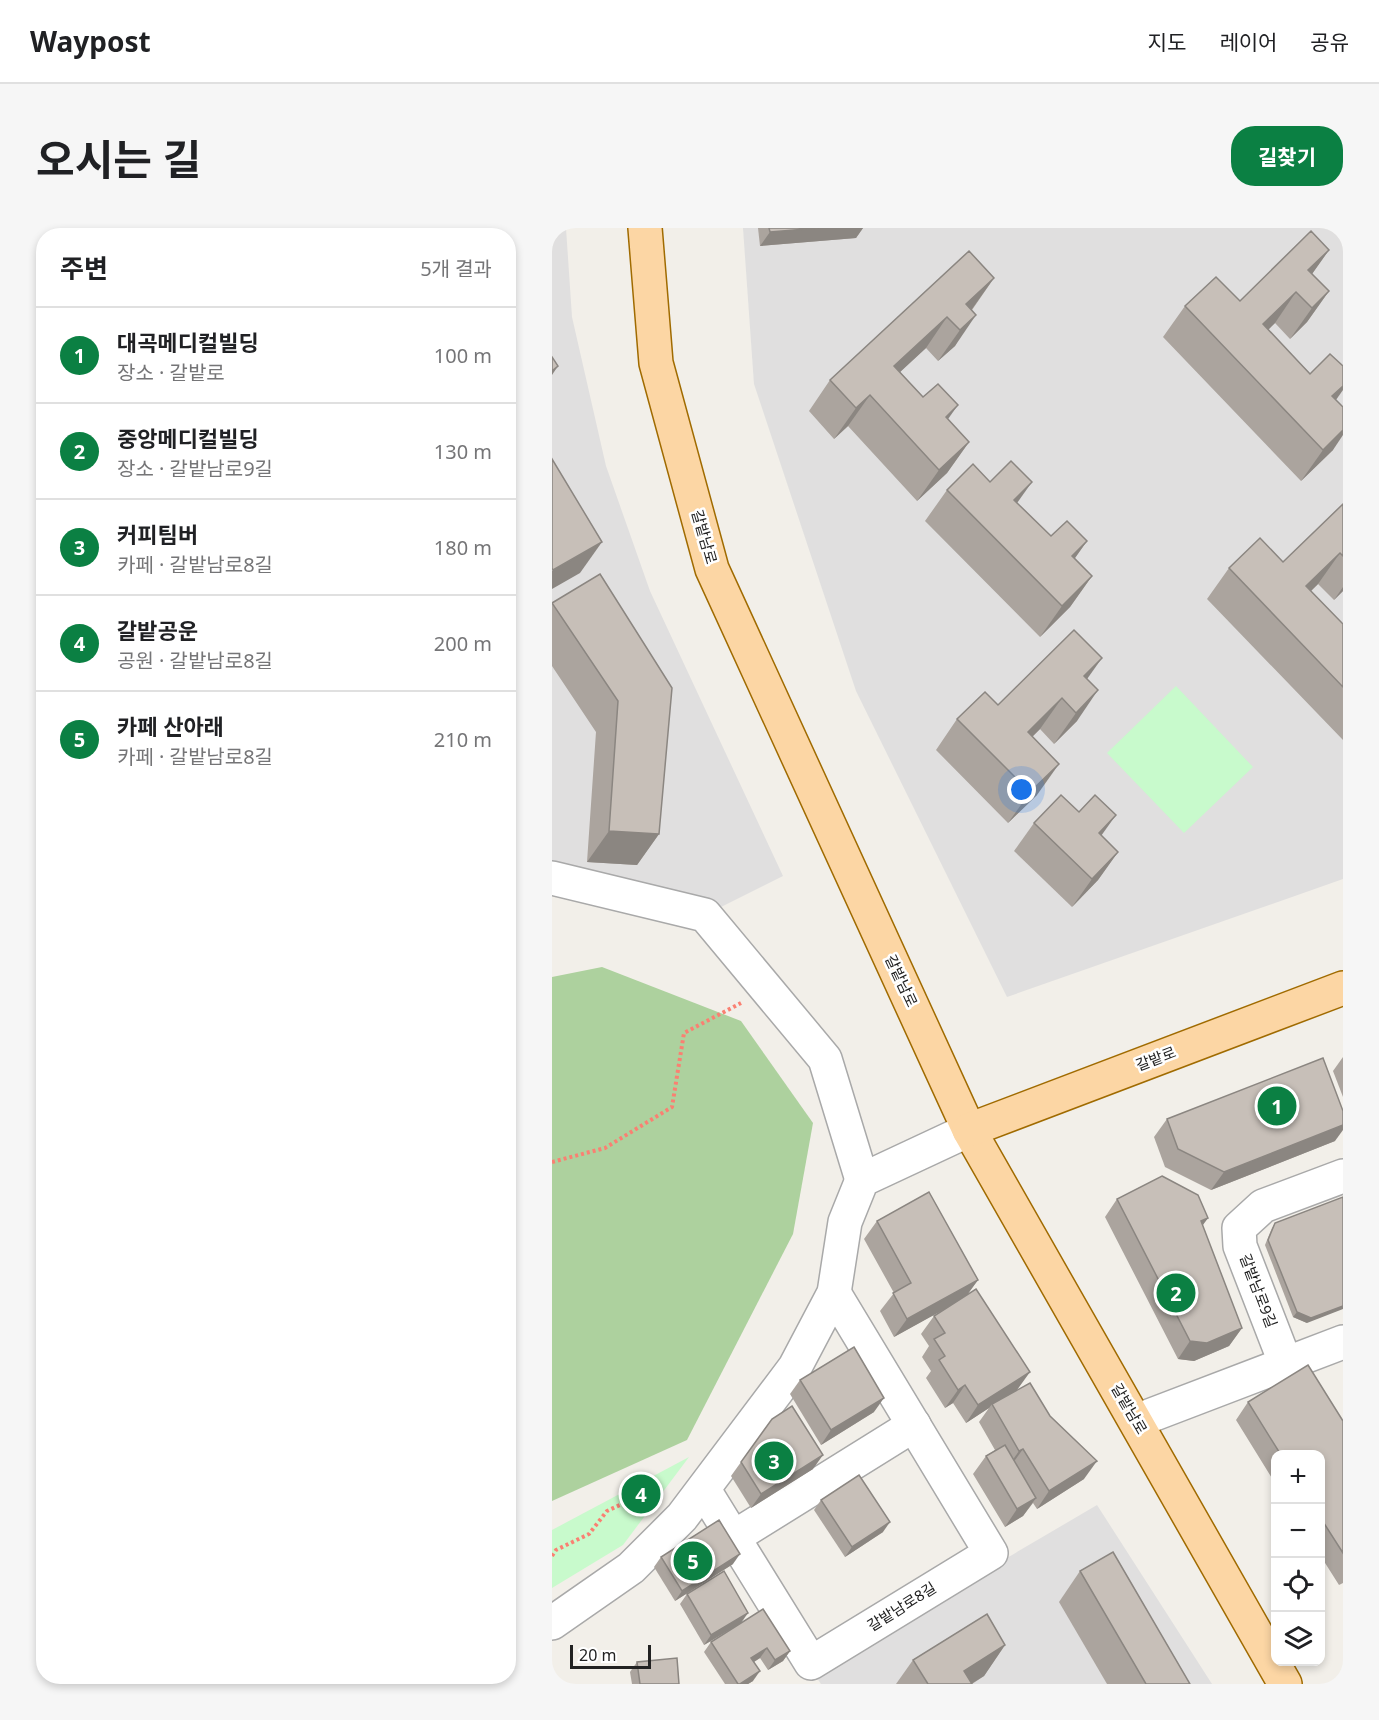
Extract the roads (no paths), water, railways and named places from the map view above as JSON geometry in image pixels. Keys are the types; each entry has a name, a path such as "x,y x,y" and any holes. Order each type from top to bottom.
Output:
{"main road":[{"name":"갈밭남로","path":"645,228 656,363 712,569 969,1130 1285,1684"},
{"name":"갈밭로","path":"969,1130 1343,988"}],"street":[{"path":"552,878 705,915 825,1059 862,1180 845,1222 834,1293 795,1367 682,1517 631,1568 552,1623"},
{"path":"862,1180 969,1130"},
{"name":"갈밭남로9길","path":"1285,1362 1240,1246 1239,1228 1263,1206 1343,1176"},
{"name":"갈밭남로8길","path":"704,1490 811,1663 991,1553 834,1293"},
{"path":"1136,1421 1285,1362 1343,1342"},
{"path":"734,1537 914,1425"}],"place":[{"name":"대곡메디컬빌딩","path":"1277,1106"},
{"name":"중앙메디컬빌딩","path":"1176,1293"},
{"name":"커피팀버","path":"774,1461"},
{"name":"갈밭공운","path":"641,1494"},
{"name":"카페 산아래","path":"693,1561"}]}
